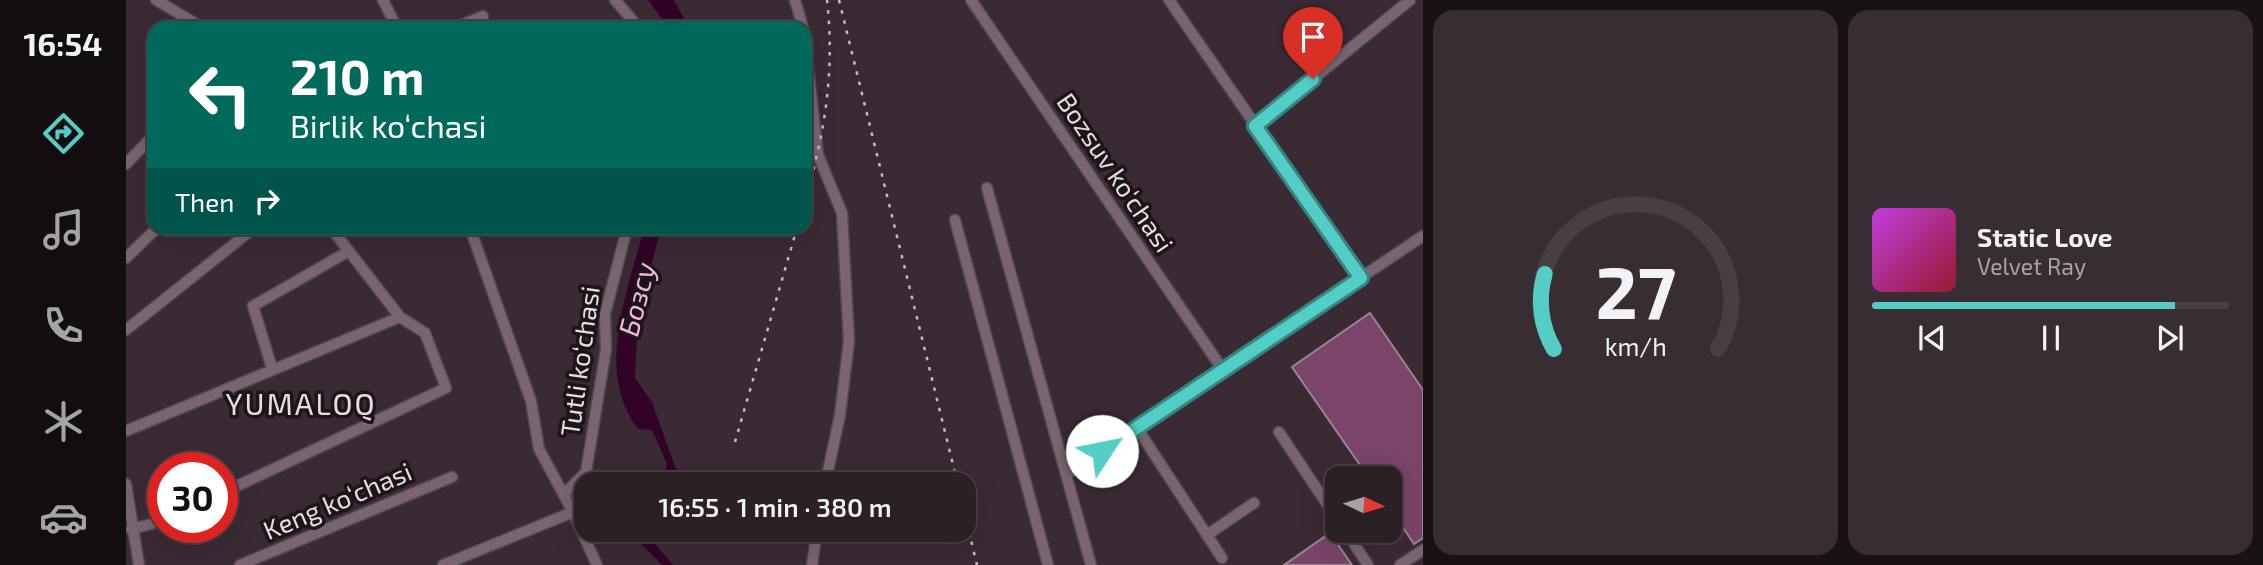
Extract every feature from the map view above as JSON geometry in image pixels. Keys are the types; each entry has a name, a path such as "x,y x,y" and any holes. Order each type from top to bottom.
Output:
{"street":[{"path":"156,0 191,21"},
{"path":"383,0 394,21"},
{"path":"615,0 633,21"},
{"path":"795,0 801,21"},
{"name":"Bozsuv ko‘chasi","path":"971,0 1223,370"},
{"path":"1169,0 1361,278"},
{"path":"1255,126 1410,0"},
{"path":"471,21 483,16"},
{"path":"812,83 814,135 818,155 842,213 849,341 840,415 828,472"},
{"path":"126,164 147,142"},
{"path":"987,188 1091,565"},
{"path":"955,220 1048,565"},
{"path":"126,258 150,235"},
{"path":"126,330 245,235"},
{"path":"238,486 446,388 425,333 400,317 336,235"},
{"path":"472,235 531,401 539,449 564,494 597,565"},
{"name":"Tutli ko‘chasi","path":"564,494 586,472 606,349 606,314 624,235"},
{"path":"1067,474 1423,236"},
{"path":"272,368 253,306 349,251"},
{"path":"126,431 400,317"},
{"path":"1137,428 1222,558"},
{"path":"1279,432 1325,501"},
{"name":"Keng ko‘chasi","path":"240,565 452,477"},
{"path":"126,484 131,529 139,565"},
{"path":"1207,535 1254,503"},
{"path":"443,565 573,512"},
{"path":"131,529 147,525"},
{"path":"812,565 815,542"},
{"path":"1354,543 1368,565"},
{"path":"1400,565 1423,550"}],"water":[{"path":"648,0 674,0 685,21 664,21"},
{"name":"Бозсу","path":"642,235 659,235 638,317 635,378 652,402 677,472 665,472 667,464 652,430 638,429 625,407 618,382 618,331"},
{"path":"639,542 653,542 673,565 662,565"}],"building":[{"path":"1370,313 1423,390 1423,538 1414,544 1402,526 1402,466 1361,466 1292,367"},
{"path":"1325,536 1325,543 1337,543 1352,565 1284,565"}],"railway":[{"path":"812,173 823,126 829,77 827,0"},
{"path":"839,0 955,472"},
{"path":"735,442 795,235"},
{"path":"971,542 977,565"}],"district":[{"name":"YUMALOQ","path":"301,403"}],"route":[{"path":"1102,451 1361,278 1255,126 1313,79"}]}
